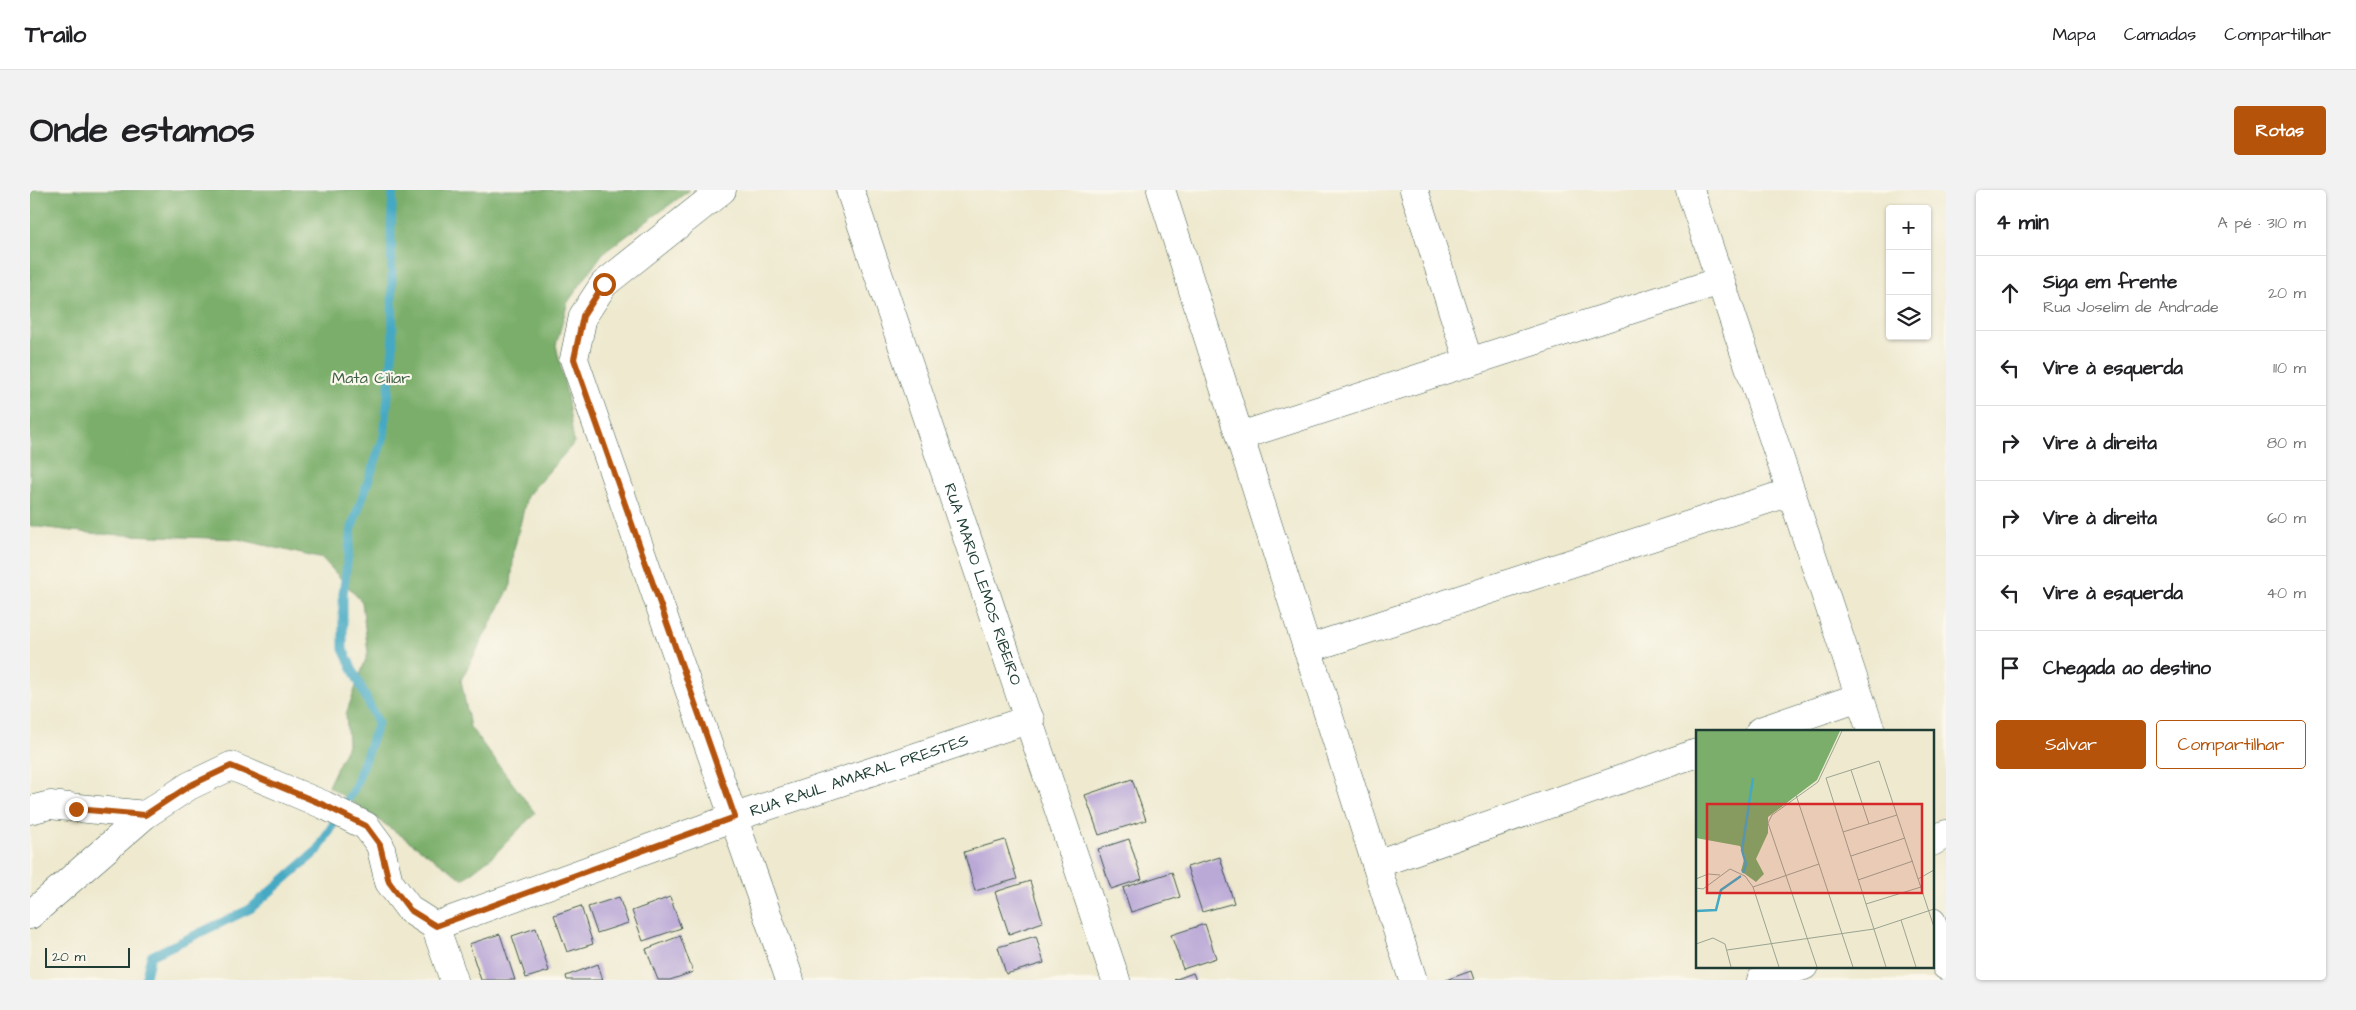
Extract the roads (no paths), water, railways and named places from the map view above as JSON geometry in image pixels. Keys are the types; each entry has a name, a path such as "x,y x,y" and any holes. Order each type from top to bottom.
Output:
{"street":[{"path":"722,190 604,284 583,316 574,359 735,817 790,980"},
{"name":"RUA MARIO LEMOS RIBEIRO","path":"850,190 1030,719 1116,980"},
{"path":"1161,190 1413,980"},
{"path":"1414,190 1469,362"},
{"path":"1690,190 1871,730"},
{"path":"1240,436 1720,281"},
{"path":"1307,649 1791,492"},
{"path":"1763,730 1859,697"},
{"name":"RUA RAUL AMARAL PRESTES","path":"436,926 735,817 1030,719"},
{"path":"1376,864 1696,753"},
{"path":"30,915 145,815 189,786 231,766 324,805 366,826 380,845 389,882 410,910 436,926 454,980"},
{"path":"30,810 50,805 145,815"},
{"path":"1934,841 1946,834"},
{"path":"1934,927 1946,966"},
{"path":"1761,980 1798,968"}],"waterway":[{"path":"145,980 151,956 250,909 318,850 355,787 378,723 343,649 343,594 352,527 384,436 393,348 391,227 393,190"}],"park label":[{"name":"Mata Ciliar","path":"371,378"}]}
